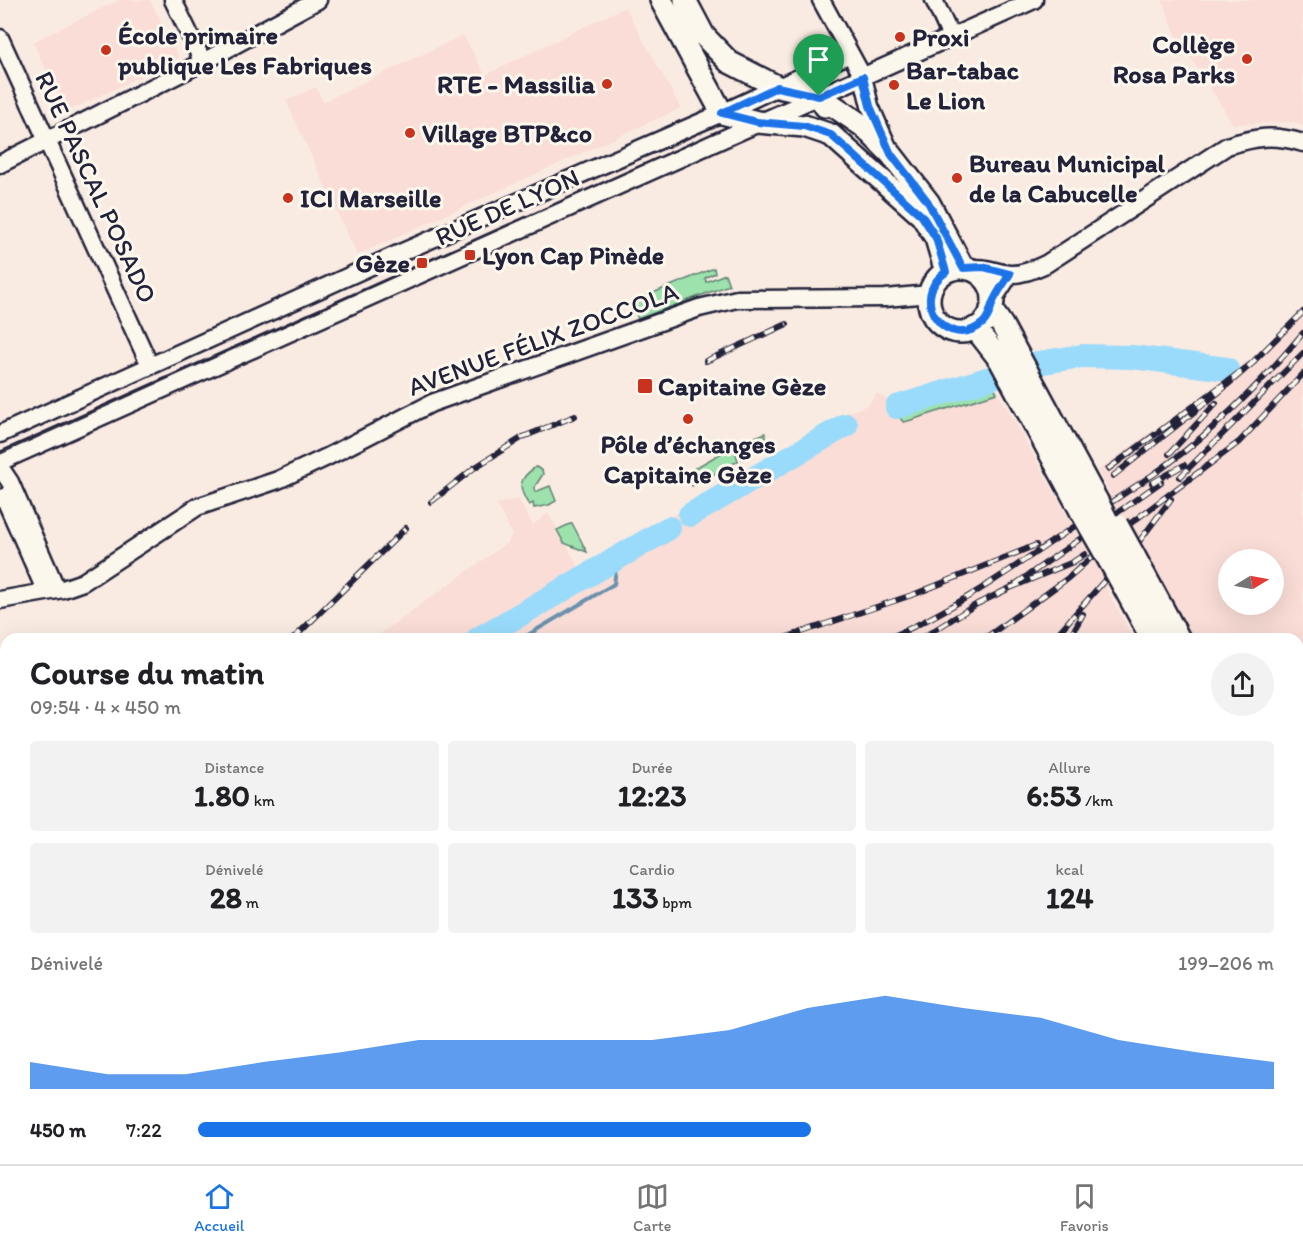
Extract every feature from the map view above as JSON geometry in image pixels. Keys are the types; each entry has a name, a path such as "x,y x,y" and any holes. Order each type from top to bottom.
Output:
{"main road":[{"path":"661,0 722,113 757,122 804,126 831,135 922,216 959,269"},
{"path":"685,0 704,36 729,62 777,87 819,96 863,126 891,154 928,202 959,269"},
{"path":"812,71 819,96 855,155"},
{"path":"995,312 975,328 957,331 943,326 932,312 930,294 936,280 959,269 977,272 987,281 995,312 1014,355 1166,633"},
{"path":"975,328 1014,355"},
{"path":"1128,565 1150,633"}],"street":[{"path":"173,0 203,62"},
{"path":"0,164 203,62 318,0"},
{"path":"821,0 863,77 870,106 891,154"},
{"path":"934,0 951,37"},
{"name":"RUE DE LYON","path":"0,462 1034,0"},
{"name":"RUE PASCAL POSADO","path":"0,38 146,357"},
{"name":"RUE DE LYON","path":"0,434 400,253 722,113 850,54"},
{"path":"959,269 983,267 1010,274 1029,272 1046,264 1227,146 1262,136 1303,142"},
{"path":"995,312 1010,274"},
{"name":"AVENUE FÉLIX ZOCCOLA","path":"0,600 52,591 83,582 197,507 278,480 432,403 699,308 737,299 885,298 930,294"},
{"path":"0,467 10,482 52,591"},
{"path":"0,488 52,591"},
{"path":"1128,565 1178,633"}],"shaded area":[{"name":"École primaire publique Les Fabriques","path":"119,0 150,0 179,58 66,112 33,42"},
{"name":"Collège Rosa Parks","path":"1162,0 1303,0 1303,126 1294,122 1233,124 1177,36"},
{"path":"625,7 681,108 357,255 286,101 316,87 323,102 463,35 485,75"},
{"path":"1303,309 1303,633 1189,633 1143,548 1106,588 1131,633 381,633 508,542 512,534 496,504 518,499 533,525 548,513 581,571 766,459 849,412 868,405 877,393 887,400 894,398 898,415 903,422 997,393 1069,519 1110,493 1097,471 1238,369 1289,325"}],"green space":[{"path":"714,268 715,273 705,278 706,282 725,274 729,285 638,319 631,302"},
{"path":"994,387 997,393 908,421 903,422 898,415"},
{"path":"765,433 768,445 742,459 738,444"},
{"path":"734,446 738,461 692,486 686,473"},
{"path":"536,467 542,470 543,474 534,488 535,492 550,486 556,501 534,508 533,503 529,505 525,499 521,484 525,476"},
{"path":"572,523 587,552 564,543 557,530"}],"waterway":[{"path":"897,407 1038,363 1082,356 1132,357 1227,369"},
{"path":"690,515 846,425"},
{"path":"488,633 669,528"},
{"path":"531,633 614,584 616,569 630,551"}],"tram line":[{"path":"0,454 703,138"}],"railway":[{"path":"1248,367 1303,312"},
{"path":"706,361 787,324"},
{"path":"900,633 933,617 977,591 1175,459 1233,409 1303,333"},
{"path":"1180,477 1303,353"},
{"path":"1108,469 1254,362 1113,476"},
{"path":"992,633 1068,578 1127,526 1239,442 1303,374"},
{"path":"1169,454 1216,403"},
{"path":"431,502 474,468 523,437 575,416"},
{"path":"1152,483 1184,465"},
{"path":"930,633 977,604 1010,588 1161,482"},
{"path":"1058,633 1141,539 1171,499"},
{"path":"299,633 406,528"},
{"path":"799,633 915,594 1036,545"},
{"path":"1010,588 1073,562 1085,554"},
{"path":"1072,633 1083,614"}],"place":[{"name":"Proxi","path":"900,37"},
{"name":"École primaire publique Les Fabriques","path":"106,50"},
{"name":"Collège Rosa Parks","path":"1247,59"},
{"name":"RTE - Massilia","path":"607,84"},
{"name":"Bar-tabac Le Lion","path":"894,85"},
{"name":"Village BTP&co","path":"410,133"},
{"name":"Bureau Municipal de la Cabucelle","path":"957,178"},
{"name":"ICI Marseille","path":"288,198"},
{"name":"Lyon Cap Pinède","path":"470,255"},
{"name":"Gèze","path":"422,263"},
{"name":"Capitaine Gèze","path":"645,386"},
{"name":"Pôle d’échanges Capitaine Gèze","path":"688,419"}],"route":[{"path":"863,77 870,106 891,154 928,202 963,268 983,267 1010,274 993,300 987,319 981,325 964,332 949,329 937,321 932,312 930,294 936,280 946,272 936,238 922,216 831,135 804,126 757,122 722,113 777,87 819,96 863,77"}]}
